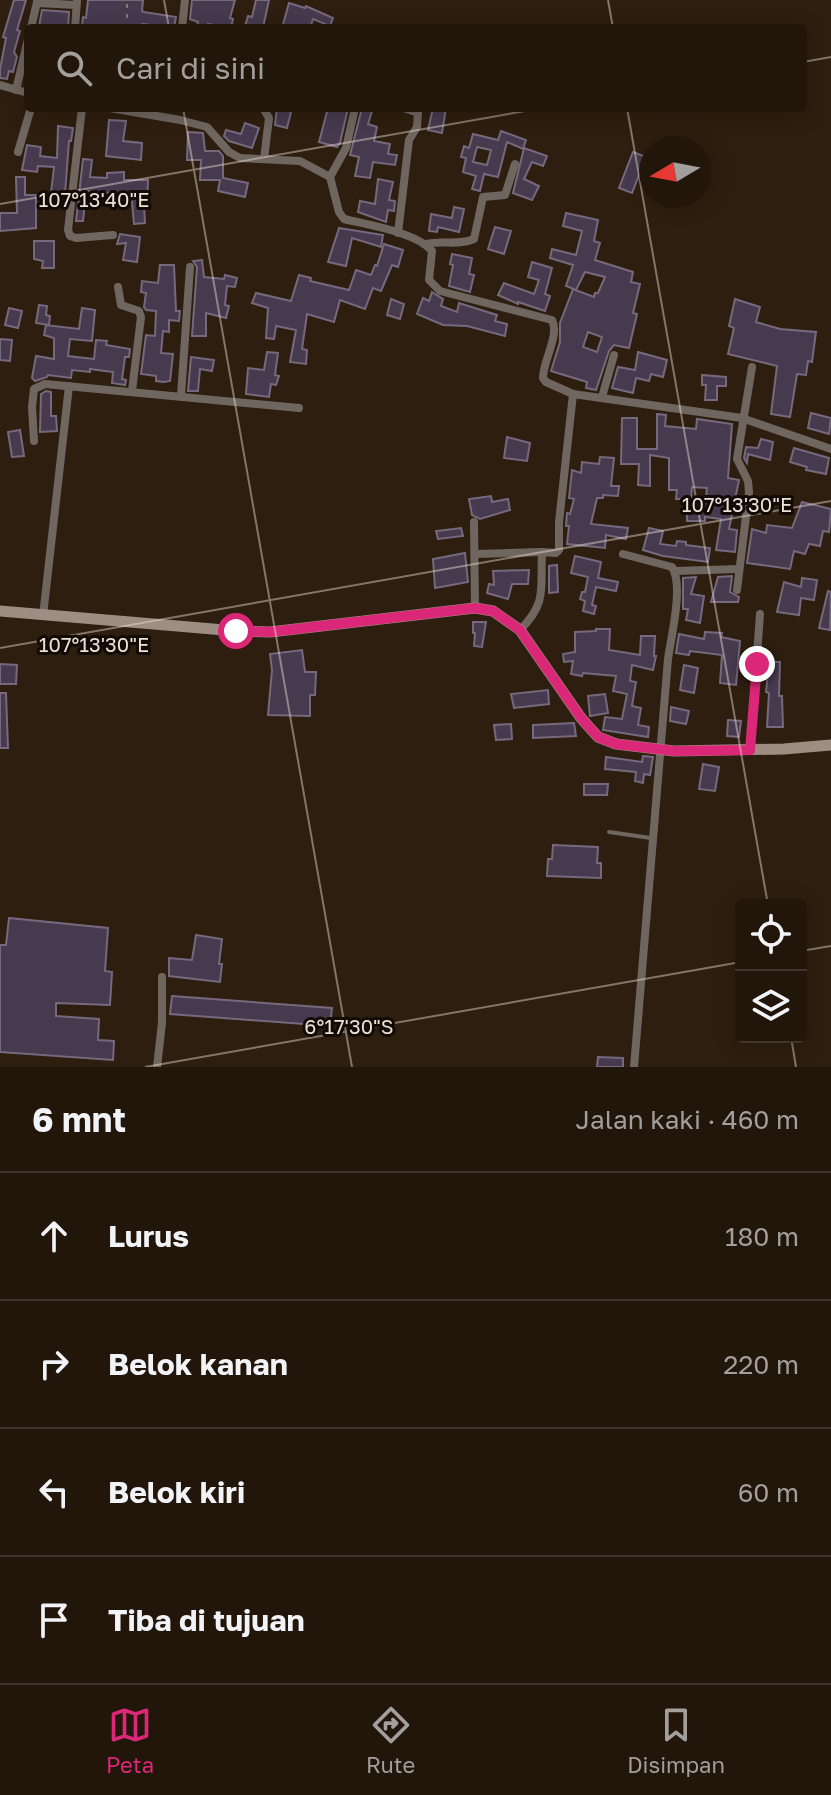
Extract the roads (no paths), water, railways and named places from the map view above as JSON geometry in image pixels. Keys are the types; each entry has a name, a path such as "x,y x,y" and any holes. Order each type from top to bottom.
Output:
{"street":[{"path":"182,24 185,0"},
{"path":"32,24 37,2 77,3 75,24"},
{"path":"16,90 24,56"},
{"path":"0,85 24,92"},
{"path":"18,152 30,112"},
{"path":"82,112 68,230 70,236 76,238 113,235"},
{"path":"133,112 207,127 229,152 240,158 300,161 330,177"},
{"path":"180,112 180,120"},
{"path":"264,159 269,118 265,112"},
{"path":"354,112 346,148 330,177 340,216 426,244 432,251 429,280 440,291 552,320 555,330 545,358 543,378 546,382 573,394 742,418 831,449"},
{"path":"398,233 409,140 419,121 415,112"},
{"path":"426,244 474,239 483,197 505,195 515,164"},
{"path":"181,396 190,267"},
{"path":"118,287 121,305 139,311 141,317 132,391"},
{"path":"602,397 614,355"},
{"path":"737,590 749,492 748,481 737,459 752,367"},
{"path":"34,441 34,389 45,384 299,408"},
{"path":"43,616 69,386"},
{"path":"476,554 556,553 559,550 559,522 573,394"},
{"path":"474,522 475,608"},
{"path":"520,630 540,604 542,552"},
{"path":"623,554 672,567 676,571 738,569"},
{"path":"634,1067 668,659 676,606 676,571"},
{"path":"0,611 270,632 475,608 493,611 520,630 574,709 598,737 616,744 750,750 831,745"},
{"path":"750,750 760,614"},
{"path":"157,1067 162,1023 162,977"}],"lane":[{"path":"609,832 653,838"}]}
